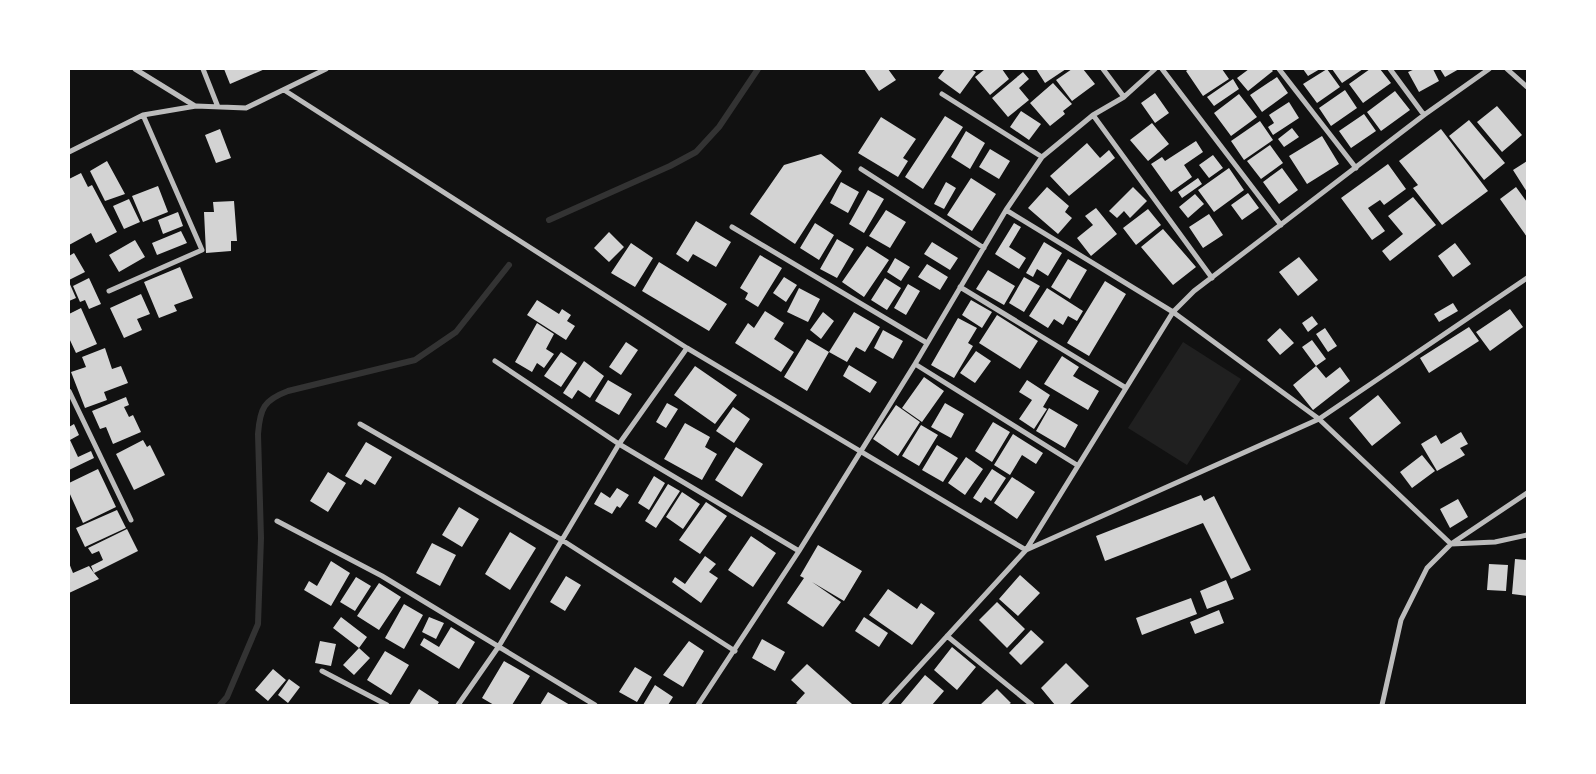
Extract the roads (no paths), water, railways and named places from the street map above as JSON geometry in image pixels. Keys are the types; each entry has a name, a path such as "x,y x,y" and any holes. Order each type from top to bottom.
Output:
{"street":[{"path":"135,69 196,106"},
{"path":"203,69 218,107"},
{"path":"69,152 143,115 196,106 246,108 326,69"},
{"path":"1103,69 1124,97"},
{"path":"698,705 799,551 915,364 1006,210 1042,157 1093,115 1124,97 1155,69"},
{"path":"1162,69 1282,225"},
{"path":"1279,69 1356,168"},
{"path":"1390,69 1424,115"},
{"path":"884,705 1026,550 1077,465 1174,312 1194,291 1424,115 1490,69"},
{"path":"1507,69 1527,88"},
{"path":"284,90 686,348 1026,550"},
{"path":"942,94 1042,157"},
{"path":"109,292 202,250 143,115"},
{"path":"1093,115 1212,278"},
{"path":"861,169 984,248"},
{"path":"1006,210 1174,312 1319,419 1451,544 1494,542 1527,535"},
{"path":"732,227 927,343"},
{"path":"1026,550 1319,419 1527,278"},
{"path":"960,287 1126,388"},
{"path":"458,705 499,646 619,444 686,348"},
{"path":"495,361 619,444 799,551"},
{"path":"915,364 1077,465"},
{"path":"69,391 131,520"},
{"path":"360,424 562,540 735,651"},
{"path":"1382,705 1401,620 1427,568 1451,544 1527,493"},
{"path":"277,521 382,576 595,705"},
{"path":"947,636 1032,705"},
{"path":"322,670 387,705"}],"waterway":[{"path":"549,220 670,166 696,152 719,127 758,69"},
{"path":"220,705 227,697 258,624 261,538 258,434 260,418 265,406 273,398 288,391 415,360 456,332 509,265"}]}
